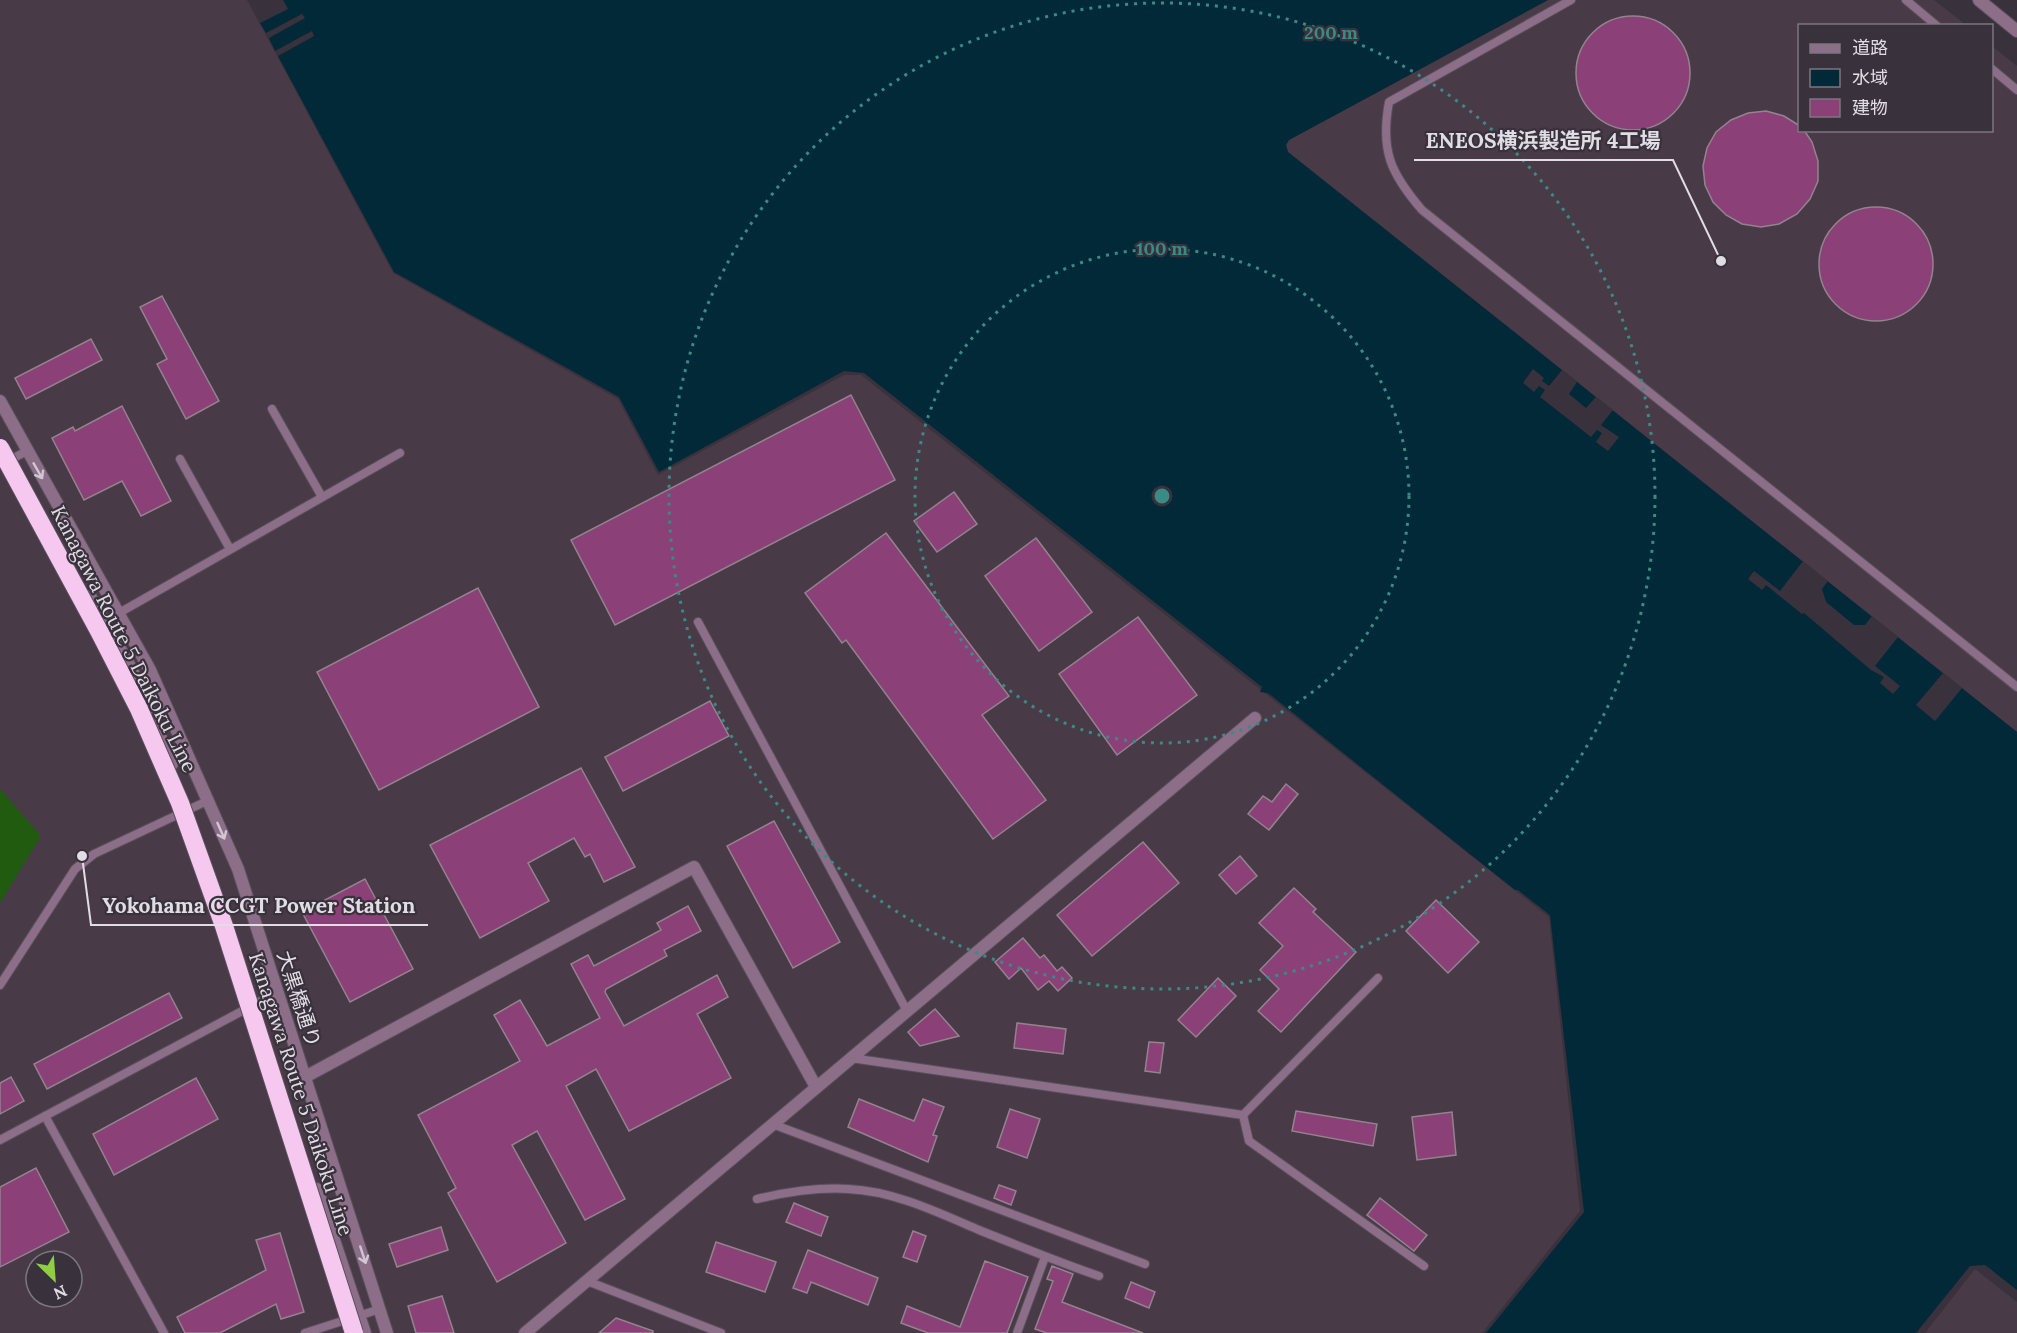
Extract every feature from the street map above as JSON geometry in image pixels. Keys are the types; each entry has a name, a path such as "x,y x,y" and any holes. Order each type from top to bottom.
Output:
{"highway":[{"name":"Kanagawa Route 5 Daikoku Line","path":"3,459 114,660 180,803 224,926 357,1324"},
{"name":"Kanagawa Route 5 Daikoku Line","path":"3,459 132,712 173,806 217,932 346,1333"}],"street":[{"path":"1979,0 2017,31"},
{"name":"大黒橋通り","path":"0,401 150,670 238,869 387,1333"},
{"path":"0,436 3,459 132,670 191,808 357,1324 365,1333"},
{"path":"525,1333 775,1125 851,1058 1254,718"},
{"path":"305,1077 694,867 816,1088"}],"lane":[{"path":"1571,0 1389,102 1386,120 1388,152 1399,183 1422,210 2017,687"},
{"path":"1906,0 1935,24"},
{"path":"1993,70 2017,90"},
{"path":"272,409 322,497"},
{"path":"3,459 27,451"},
{"path":"118,613 400,453"},
{"path":"180,459 230,549"},
{"path":"698,622 907,1011"},
{"path":"0,985 75,869 94,854 207,801"},
{"path":"1243,1115 1377,978"},
{"path":"0,1140 276,993"},
{"path":"851,1058 1243,1115"},
{"path":"1243,1115 1249,1141 1424,1266"},
{"path":"45,1116 164,1333"},
{"path":"775,1125 1145,1264"},
{"path":"756,1199 805,1189 849,1189 882,1195 911,1202 1045,1257 1099,1276"},
{"path":"1017,1333 1045,1257"},
{"path":"587,1281 722,1333"},
{"path":"305,1333 357,1324 380,1309"}],"shaded area":[{"path":"0,0 247,0 393,273 618,399 658,475 844,375 861,375 1549,917 1580,1211 1482,1333 0,1333"},
{"path":"1548,0 1934,0 1965,24 1798,24 1798,132 1993,132 1993,47 2017,66 2017,732 1288,152 1286,145 1289,140"},
{"path":"1975,1269 2017,1302 2017,1333 1925,1333"}],"green space":[{"path":"0,789 41,836 0,903"}],"water":[{"path":"283,0 1548,0 1289,140 1286,145 1288,152 2017,732 2017,1290 1985,1265 1970,1266 1916,1333 1486,1333 1584,1212 1550,915 1515,890 1268,693 1260,692 1262,687 864,373 844,371 659,472 619,397 394,272 278,56 314,36 312,31 275,51 269,38 305,18 302,14 266,33 260,23 288,9"}],"pier":[{"path":"1533,369 1544,378 1542,381 1549,386 1562,370 1577,382 1569,394 1586,408 1596,397 1613,410 1601,425 1619,437 1608,451 1596,442 1602,433 1597,430 1591,437 1540,397 1545,390 1539,386 1534,392 1523,383"},
{"path":"1803,561 1828,581 1822,589 1826,602 1854,625 1865,625 1872,616 1898,637 1875,666 1900,686 1893,694 1880,683 1884,677 1871,670 1804,613 1802,614 1766,585 1762,590 1748,579 1754,571 1780,591"},
{"path":"1943,673 1962,688 1935,721 1916,705"}],"building":[{"path":"1633,16 1655,20 1674,32 1686,51 1690,73 1686,95 1674,114 1655,126 1633,130 1611,126 1592,114 1580,95 1576,73 1580,51 1592,32 1611,20"},
{"path":"1766,111 1784,116 1798,125 1798,132 1805,132 1812,142 1818,161 1818,181 1810,199 1797,214 1779,224 1761,227 1742,224 1726,215 1713,202 1705,185 1703,166 1707,148 1716,132 1731,120 1748,113"},
{"path":"1876,207 1898,211 1917,223 1929,242 1933,264 1929,286 1917,305 1898,317 1876,321 1854,317 1835,305 1823,286 1819,264 1823,242 1835,223 1854,211"},
{"path":"162,296 219,401 186,419 157,364 167,359 140,307"},
{"path":"91,339 102,360 26,399 15,378"},
{"path":"851,395 895,480 615,625 571,540"},
{"path":"122,406 171,501 141,516 122,481 84,500 52,438 73,427 75,431"},
{"path":"954,492 977,524 937,552 914,521"},
{"path":"886,533 1009,696 982,715 1046,800 993,839 846,640 842,643 805,593"},
{"path":"1036,538 1092,612 1039,651 985,576"},
{"path":"478,588 539,707 379,790 317,672"},
{"path":"1138,617 1197,695 1117,755 1059,674"},
{"path":"710,701 729,736 623,791 605,757"},
{"path":"581,768 635,867 604,882 590,854 585,857 574,838 528,863 549,901 480,938 430,845"},
{"path":"1286,784 1298,794 1269,830 1248,814 1263,796 1272,802"},
{"path":"774,821 840,942 793,968 727,846"},
{"path":"1143,842 1179,883 1092,956 1057,915"},
{"path":"1240,856 1257,876 1236,894 1219,875"},
{"path":"365,879 413,969 350,1002 302,912"},
{"path":"1294,888 1316,909 1313,912 1356,952 1281,1032 1258,1011 1279,989 1260,970 1283,946 1259,923"},
{"path":"1436,900 1479,942 1448,973 1406,931"},
{"path":"688,906 701,931 664,950 667,956 606,989 605,992 624,1026 717,975 728,997 697,1014 731,1078 629,1131 596,1069 566,1086 625,1199 585,1220 537,1131 512,1145 566,1243 497,1282 448,1193 456,1188 418,1115 520,1061 494,1015 520,1000 547,1046 600,1018 571,964 588,955 594,966 661,930 657,923"},
{"path":"1023,938 1040,958 1044,955 1057,971 1062,967 1072,978 1058,991 1049,981 1038,990 1021,968 1009,979 995,962"},
{"path":"1218,978 1236,996 1196,1037 1178,1020"},
{"path":"169,993 182,1018 47,1089 34,1064"},
{"path":"935,1009 959,1036 920,1046 908,1032"},
{"path":"1017,1023 1066,1029 1063,1054 1014,1048"},
{"path":"1149,1042 1164,1043 1160,1073 1145,1071"},
{"path":"11,1077 24,1101 0,1114 0,1083"},
{"path":"196,1078 218,1119 114,1175 93,1134"},
{"path":"859,1099 914,1121 923,1099 944,1107 933,1135 937,1136 928,1162 848,1127"},
{"path":"1010,1109 1040,1119 1027,1158 997,1147"},
{"path":"1296,1111 1377,1124 1373,1146 1292,1131"},
{"path":"1452,1112 1456,1155 1417,1160 1412,1117"},
{"path":"36,1168 69,1232 35,1249 24,1249 24,1255 0,1267 0,1187"},
{"path":"999,1185 1016,1191 1011,1205 994,1198"},
{"path":"1380,1198 1427,1235 1414,1251 1367,1215"},
{"path":"794,1203 828,1217 821,1236 786,1222"},
{"path":"441,1227 448,1250 397,1267 389,1244"},
{"path":"913,1231 926,1236 917,1262 903,1257"},
{"path":"280,1233 304,1312 281,1319 276,1304 220,1333 185,1333 177,1317 266,1270 256,1240"},
{"path":"716,1242 776,1262 765,1292 706,1272"},
{"path":"808,1250 878,1278 868,1305 811,1282 807,1293 793,1288"},
{"path":"985,1261 1028,1277 1007,1333 928,1333 901,1323 907,1306 960,1327"},
{"path":"1052,1266 1073,1274 1062,1302 1143,1333 1047,1333 1035,1329 1053,1281 1047,1279"},
{"path":"1131,1282 1155,1292 1149,1308 1125,1298"},
{"path":"442,1296 454,1333 416,1333 408,1306"},
{"path":"616,1318 653,1331 653,1333 599,1333"}],"place":[{"name":"ENEOS横浜製造所 4工場","path":"1721,261"},
{"name":"Yokohama CCGT Power Station","path":"82,856"}]}
